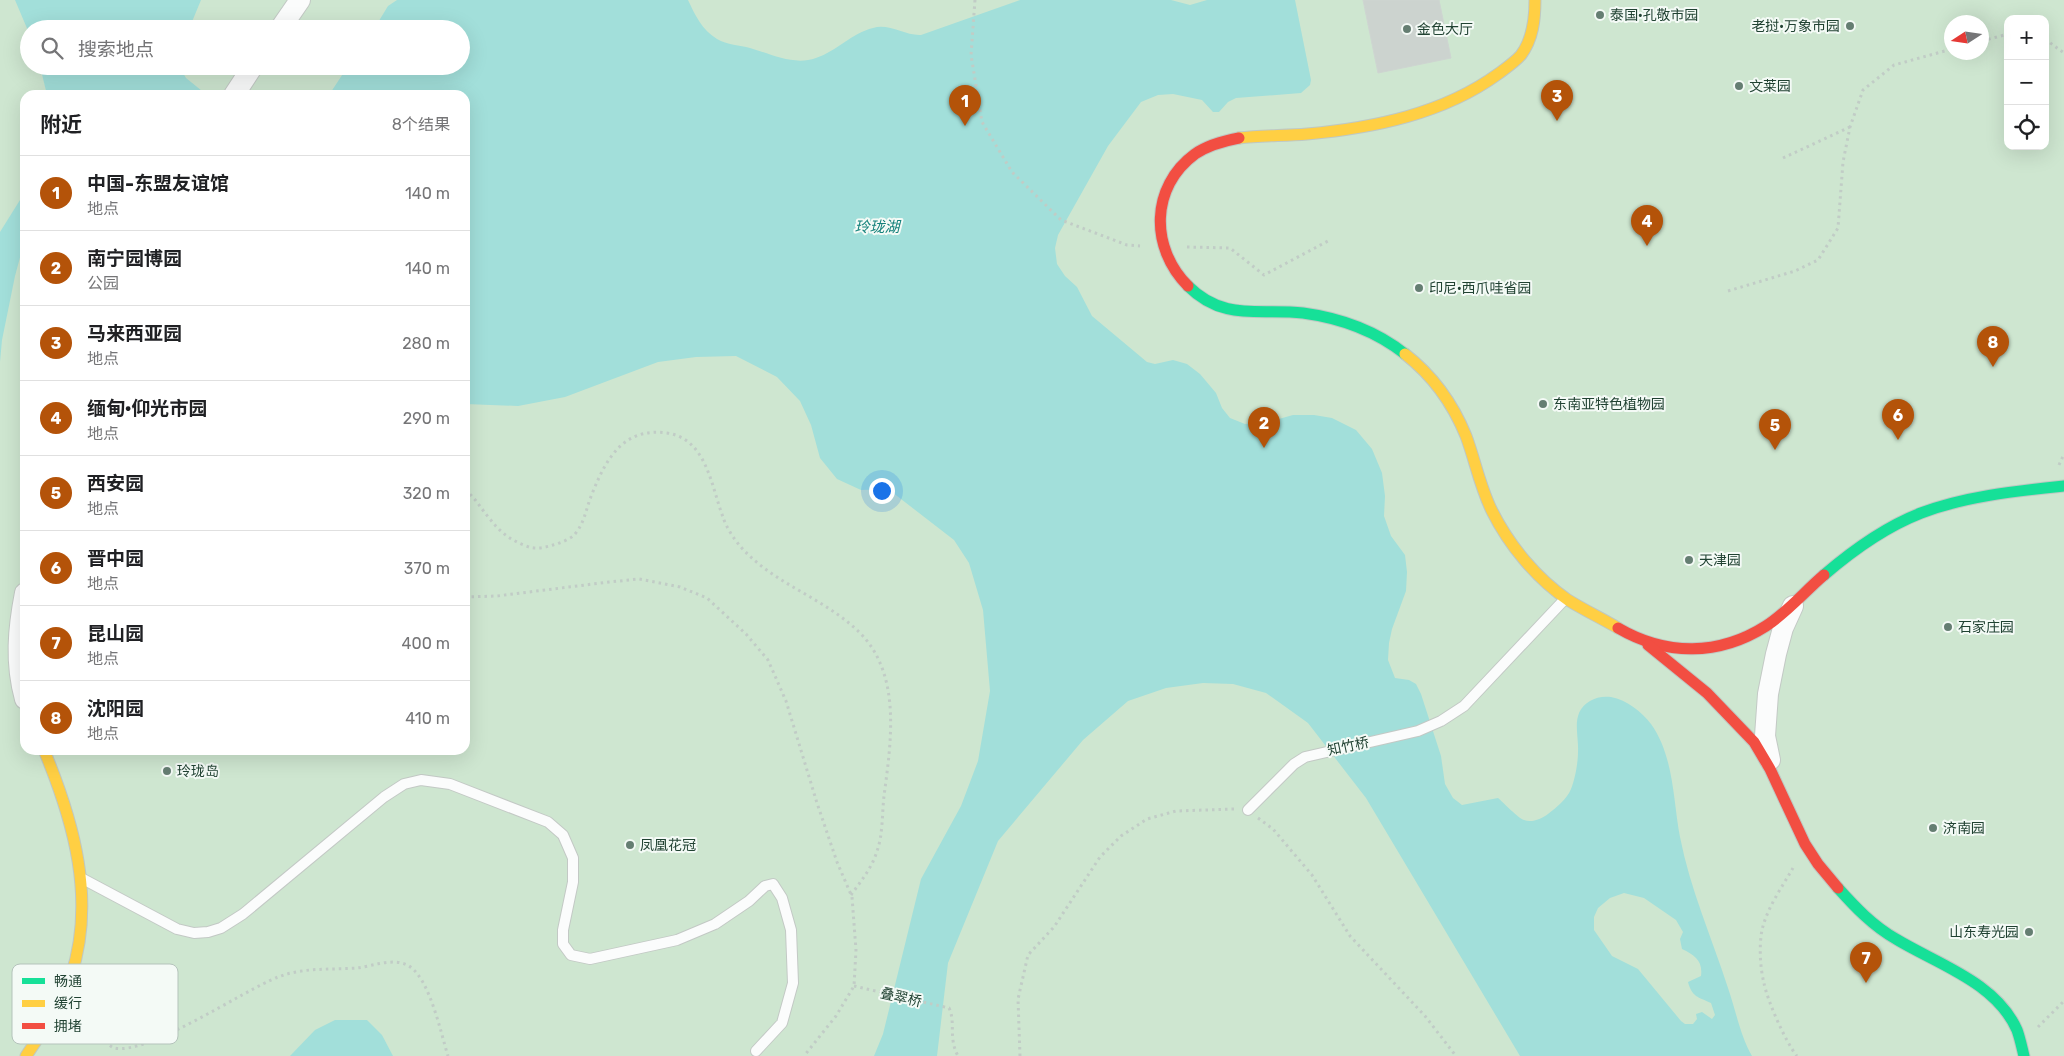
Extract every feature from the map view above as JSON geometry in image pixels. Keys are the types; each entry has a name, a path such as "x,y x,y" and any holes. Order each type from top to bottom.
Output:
{"street":[{"path":"283,20 300,0"},
{"path":"1536,0 1531,34 1520,57 1488,83 1455,101 1417,113 1360,127 1305,135 1264,135 1217,143 1200,150 1187,160 1176,173 1167,190 1160,219 1165,256 1171,269 1180,279 1201,295 1224,308 1244,312 1305,313 1341,321 1389,340 1416,363 1438,388 1455,413 1464,430 1487,500 1502,528 1530,567 1566,598 1648,645 1708,693 1755,744 1773,774 1806,846 1838,887 1875,924 1923,956 1967,977 1996,1000 2012,1021 2022,1039 2024,1056"},
{"path":"237,89 247,75"},
{"path":"1648,645 1673,649 1698,649 1729,642 1766,626 1831,568 1892,526 1922,512 1953,503 2064,486"},
{"path":"1773,774 1765,736 1768,694 1781,636 1795,600"},
{"path":"20,620 17,637 20,675"},
{"path":"46,755 68,812 82,879 78,951 74,964"},
{"path":"26,1056 34,1044"}],"lane":[{"name":"知竹桥","path":"1248,810 1294,764 1305,756 1418,731 1464,706 1566,598"},
{"path":"82,879 177,929 194,934 208,932 221,928 242,914 378,802 404,784 421,780 450,784 548,822 563,834 573,858 573,882 563,944 571,955 590,959 676,940 715,924 749,901 765,886 774,884 782,898 790,930 792,982 782,1022 756,1051"}],"path":[{"path":"975,0 971,55 982,122 1012,172 1061,220 1127,245 1230,248 1264,275 1328,241"},
{"path":"1989,39 2004,35"},
{"path":"2049,42 2064,53"},
{"path":"1728,291 1795,271 1818,260 1838,228 1843,162 1850,126 1863,90 1894,65 1944,50"},
{"path":"1783,158 1850,126"},
{"path":"470,493 474,496 490,520 505,535 525,546 541,549 574,536 585,519 591,496 602,472 613,453 624,441 646,433 665,433 680,436 693,444 701,456 714,488 723,519 739,545 761,567 831,608 859,632 872,648 882,668 889,697 891,734 878,850 866,874 851,895"},
{"path":"470,597 497,596 639,579 680,587 707,598 746,634 768,660 786,701 817,804 851,895 856,950 854,986 836,1016 804,1056"},
{"path":"1020,1056 1018,999 1028,954 1054,927 1100,858 1121,836 1147,819 1176,811 1235,809 1248,810 1273,829 1312,875 1350,936 1424,1016 1456,1056"},
{"path":"1798,1056 1777,1019 1764,984 1761,959 1762,930 1773,903 1806,846"},
{"path":"178,1034 278,977 307,969 357,968 395,962 410,966 421,978 430,998 448,1056"},
{"name":"叠翠桥","path":"854,986 949,1008 952,1014 951,1036 958,1056"},
{"path":"2022,1039 2039,1026 2064,1001"},
{"path":"106,1044 115,1050 128,1050 149,1044"}],"green space":[{"path":"0,0 2064,0 2064,1056 0,1056"}],"water":[{"path":"15,0 201,0 193,20 23,20"},
{"name":"玲珑湖","path":"397,0 688,0 703,27 717,39 725,43 799,61 824,55 865,30 885,27 909,34 921,35 1020,0 1171,0 1190,5 1207,0 1295,0 1311,80 1310,85 1301,93 1236,98 1228,102 1219,112 1213,112 1202,100 1173,94 1158,95 1141,102 1108,146 1058,235 1055,248 1057,264 1065,276 1077,287 1092,316 1147,362 1155,364 1173,360 1187,364 1200,374 1216,393 1222,408 1230,418 1245,424 1268,422 1293,415 1314,415 1332,418 1356,430 1372,449 1382,473 1385,496 1384,516 1391,536 1405,555 1407,572 1406,591 1392,629 1388,660 1395,678 1409,680 1416,684 1441,756 1445,784 1453,798 1462,805 1498,798 1521,819 1530,821 1539,819 1558,806 1571,789 1575,776 1578,717 1580,711 1590,701 1603,697 1617,699 1639,711 1651,724 1664,750 1672,779 1680,837 1689,876 1741,1031 1752,1056 1520,1056 1366,798 1308,723 1266,693 1233,684 1203,683 1166,688 1128,701 1083,740 998,841 948,963 937,1056 874,1056 883,1034 921,879 961,806 978,761 990,691 983,610 969,563 954,540 888,489 861,490 837,479 820,458 811,425 800,401 777,377 736,356 696,357 658,362 565,397 518,406 470,404 470,90 332,90 342,75 470,75 470,20 379,20 388,6","holes":["1624,893 1644,898 1676,920 1683,932 1680,939 1682,949 1697,959 1701,966 1701,976 1688,982 1691,991 1696,996 1711,1003 1715,1015 1712,1019 1702,1012 1696,1014 1697,1019 1693,1024 1685,1024 1681,1021 1638,969 1612,956 1594,930 1594,917 1598,908 1610,898"]},
{"path":"42,75 184,75 201,90 46,90"},
{"path":"20,200 20,258 2,340 0,362 0,232"},
{"path":"335,1020 367,1020 382,1035 393,1056 290,1056 315,1030"}],"building":[{"name":"金色大厅","path":"1363,0 1439,0 1451,58 1378,73"}],"traffic: fast":[{"path":"1188,286 1215,305 1229,309 1303,313 1344,322 1370,332 1405,354"},
{"path":"1824,575 1870,540 1895,525 1921,513 1974,498 2064,486"},
{"path":"1838,888 1872,922 1888,934 1964,976 1995,999 2007,1013 2017,1030 2024,1056"}],"traffic: slow":[{"path":"1239,138 1307,134 1357,128 1407,117 1454,99 1477,88 1513,63 1521,55 1532,29 1535,0"},
{"path":"1405,354 1433,381 1455,413 1466,436 1492,511 1524,560 1545,582 1568,600 1618,628"},
{"path":"46,755 64,805 78,862 82,919 74,964"},
{"path":"26,1056 34,1044"}],"traffic: jam":[{"path":"1188,286 1176,271 1167,254 1160,218 1163,200 1170,183 1180,168 1195,154 1205,148 1239,138"},
{"path":"1618,628 1655,644 1674,648 1692,649 1730,643 1766,626 1789,608 1824,575"},
{"path":"1648,645 1707,693 1754,742 1770,769 1805,844 1818,864 1838,888"}],"place":[{"name":"泰国·孔敬市园","path":"1600,15"},
{"name":"老挝·万象市园","path":"1850,26"},
{"name":"金色大厅","path":"1407,29"},
{"name":"文莱园","path":"1739,86"},
{"name":"马来西亚园","path":"1557,121"},
{"name":"中国-东盟友谊馆","path":"965,126"},
{"name":"缅甸·仰光市园","path":"1647,246"},
{"name":"印尼·西爪哇省园","path":"1419,288"},
{"name":"沈阳园","path":"1993,367"},
{"name":"东南亚特色植物园","path":"1543,404"},
{"name":"晋中园","path":"1898,440"},
{"name":"南宁园博园","path":"1264,448"},
{"name":"西安园","path":"1775,450"},
{"name":"天津园","path":"1689,560"},
{"name":"石家庄园","path":"1948,627"},
{"name":"玲珑岛","path":"167,771"},
{"name":"济南园","path":"1933,828"},
{"name":"凤凰花冠","path":"630,845"},
{"name":"山东寿光园","path":"2029,932"},
{"name":"昆山园","path":"1866,983"}]}
